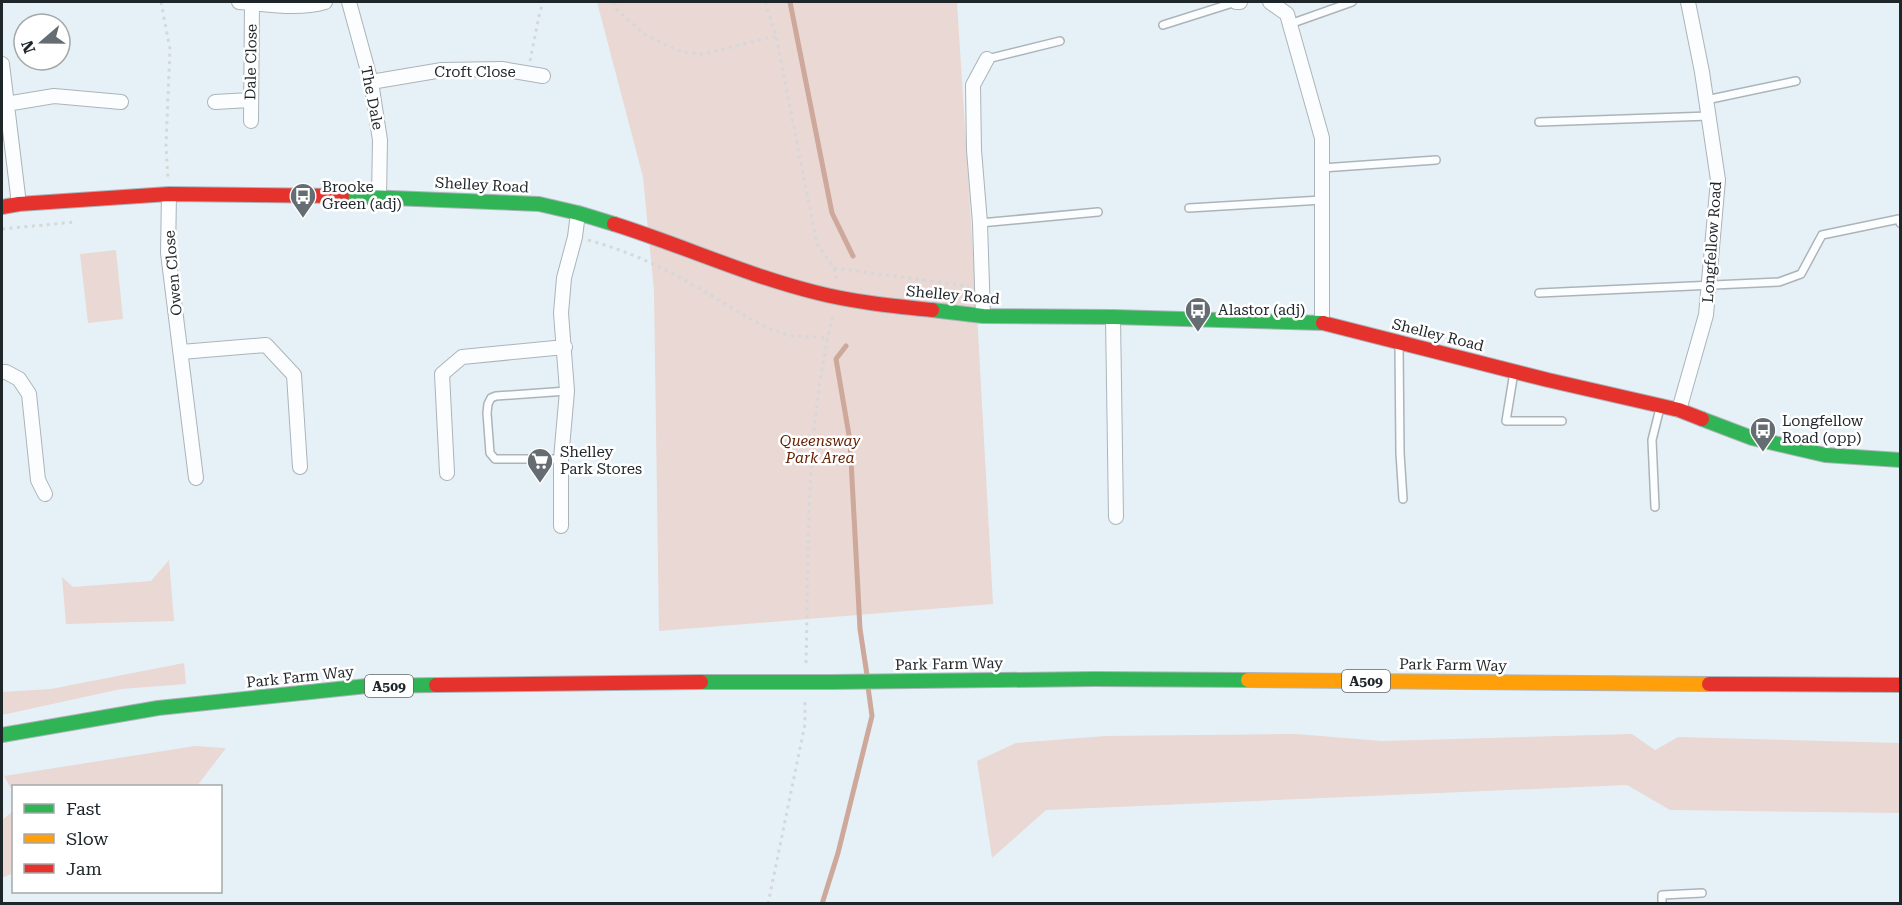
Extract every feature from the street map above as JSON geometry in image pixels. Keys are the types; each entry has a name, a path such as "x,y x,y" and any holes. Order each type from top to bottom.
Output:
{"main road":[{"name":"Shelley Road","path":"2,207 169,194 379,197 539,204 626,228 771,279 816,292 887,306 983,316 1322,323 1514,372 1680,410 1752,438 1825,455 1900,460"},
{"name":"Park Farm Way","path":"2,735 158,708 367,686 1106,679 1900,685"}],"street":[{"name":"Dale Close","path":"251,121 245,2 290,7 326,2"},
{"name":"The Dale","path":"349,2 371,82 380,140 379,197"},
{"path":"1270,2 1287,14 1322,138 1322,323"},
{"name":"Longfellow Road","path":"1680,410 1706,315 1718,180 1688,2"},
{"path":"983,316 980,223 974,150 973,85 987,59"},
{"path":"2,64 19,204"},
{"name":"Croft Close","path":"371,82 442,70 502,69 543,76"},
{"path":"6,104 54,96 121,102"},
{"path":"214,102 250,100"},
{"name":"Owen Close","path":"169,194 168,253 196,478"},
{"path":"561,526 561,459 567,391 561,313 564,278 575,237 578,213"},
{"path":"1113,317 1116,517"},
{"path":"181,352 266,345 294,375 300,467"},
{"path":"447,472 442,374 462,357 565,347"},
{"path":"2,372 19,379 29,394 38,480 45,494"}],"lane":[{"path":"1163,25 1238,2"},
{"path":"1290,24 1352,2"},
{"path":"987,59 1060,41"},
{"path":"1706,100 1796,81"},
{"path":"1539,122 1709,116"},
{"path":"1322,168 1436,160"},
{"path":"1189,208 1322,200"},
{"path":"980,223 1098,212"},
{"path":"1539,293 1779,282 1801,274 1822,235 1899,219 1900,223"},
{"path":"1399,342 1400,453 1403,500"},
{"path":"1514,372 1506,421 1562,421"},
{"path":"561,459 495,459 490,453 487,413 491,398 496,396 567,391"},
{"path":"1655,507 1652,440 1660,406"},
{"path":"1662,903 1662,895 1702,893"}],"path":[{"path":"161,2 170,49 166,145 169,194"},
{"path":"527,73 544,2"},
{"path":"613,2 616,9 647,36 682,52 703,54 776,36"},
{"path":"765,2 776,36 817,244 834,268 839,286"},
{"path":"2,230 75,222"},
{"path":"575,237 618,248 646,259 764,326 787,335 827,339"},
{"path":"834,268 983,288"},
{"path":"806,671 814,426 832,315"},
{"path":"768,903 805,724 805,693"}],"green space":[{"name":"Queensway Park Area","path":"597,2 957,2 993,604 659,631 654,291 643,177"},
{"path":"116,250 123,319 88,323 80,254"},
{"path":"169,560 174,621 66,624 62,577 73,587 151,581"},
{"path":"184,663 186,684 121,689 2,715 2,692 51,689"},
{"path":"1296,734 1382,741 1632,734 1655,750 1678,737 1900,743 1900,813 1670,810 1627,785 1046,810 992,858 977,761 1016,743 1105,736"},
{"path":"195,746 226,748 198,785 12,785 12,790 4,776"},
{"path":"12,812 12,873 2,878 2,820"}],"waterway":[{"path":"790,2 832,213 853,256"},
{"path":"846,346 836,359 850,441 860,629 867,675"},
{"path":"822,904 838,853 872,716 868,687"}],"traffic: fast":[{"path":"342,196 539,204 614,224"},
{"path":"932,310 983,316 1323,323"},
{"path":"1702,419 1752,438 1825,455 1900,460"},
{"path":"831,682 1248,680"},
{"path":"701,682 779,682"},
{"path":"779,682 831,682"},
{"path":"2,735 158,708 367,686 436,685"}],"traffic: slow":[{"path":"1248,680 1709,684"}],"traffic: jam":[{"path":"2,207 169,194 342,196"},
{"path":"614,224 763,277 814,292 858,301 932,310"},
{"path":"1323,323 1548,380 1679,410 1702,419"},
{"path":"436,685 701,682"},
{"path":"1709,684 1900,685"}],"place":[{"name":"Brooke Green (adj)","path":"303,219"},
{"name":"Alastor (adj)","path":"1198,333"},
{"name":"Longfellow Road (opp)","path":"1763,453"},
{"name":"Shelley Park Stores","path":"540,484"}]}
